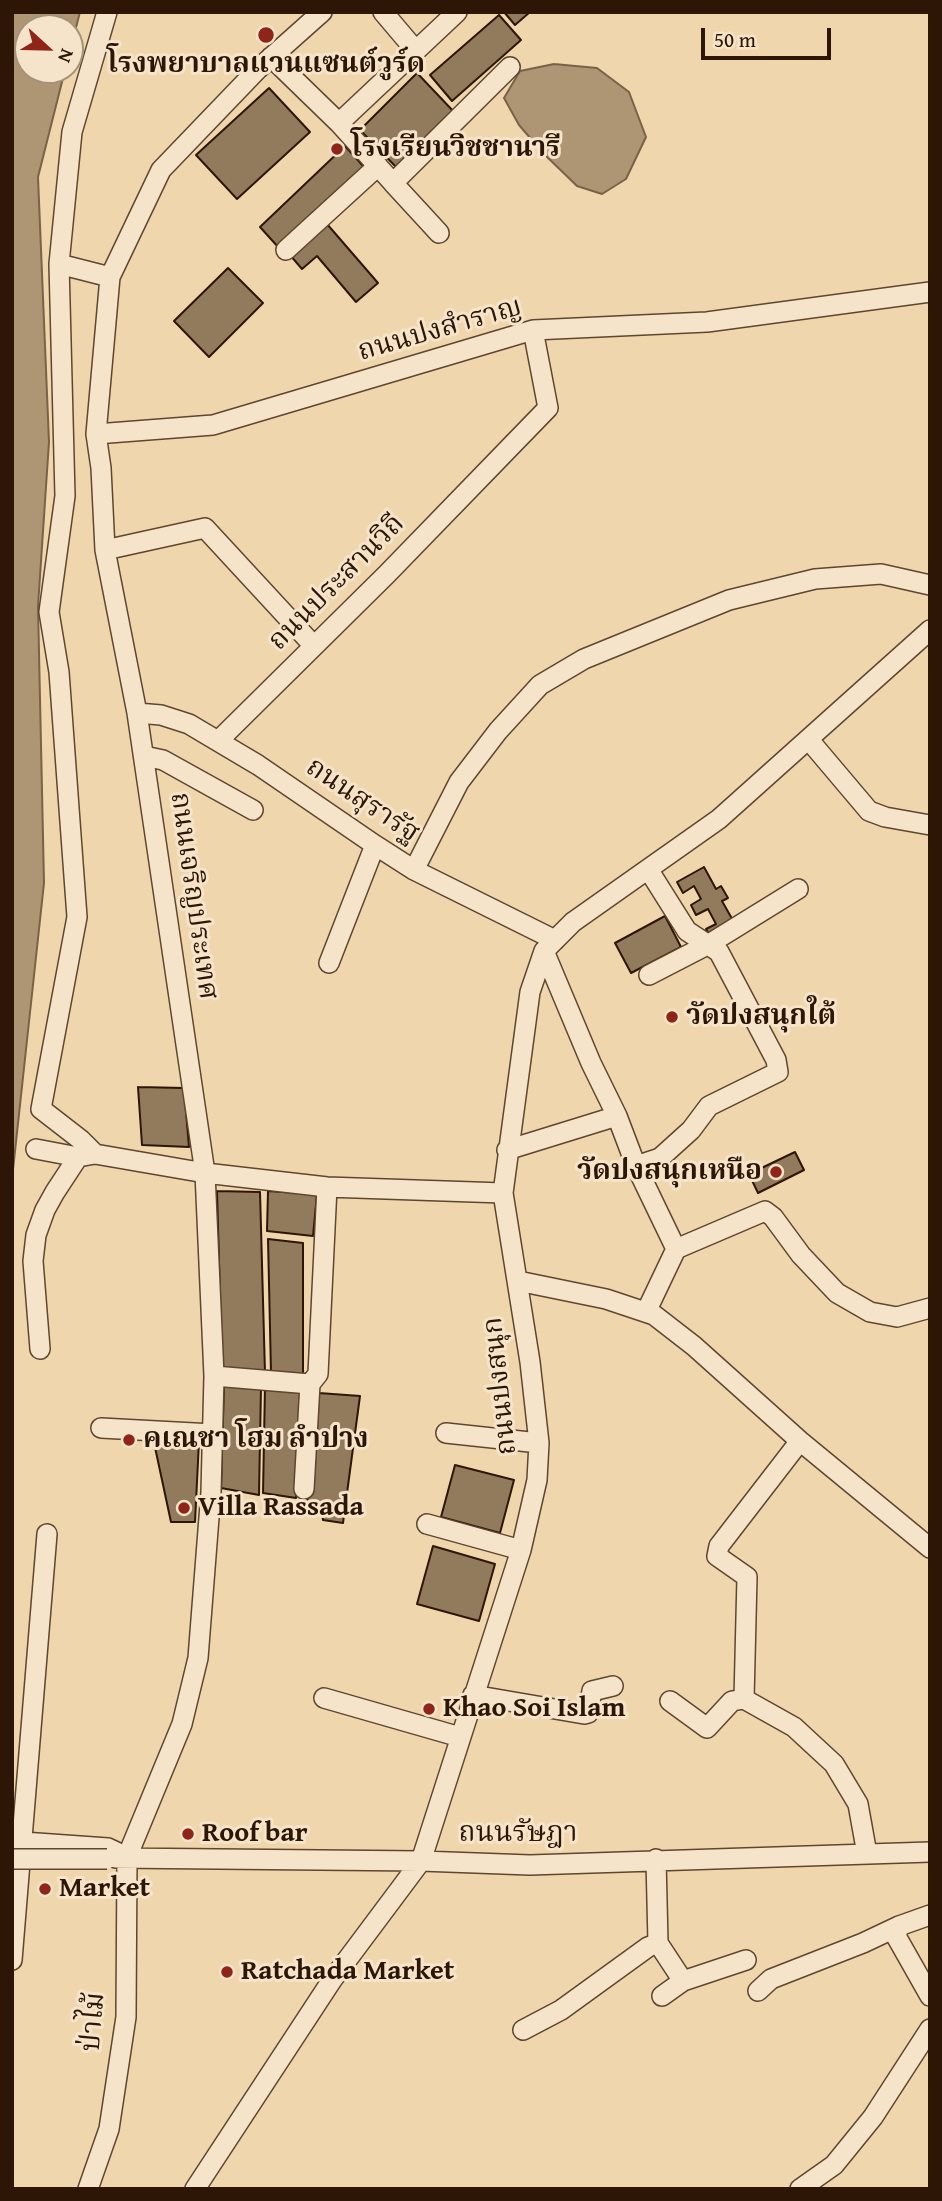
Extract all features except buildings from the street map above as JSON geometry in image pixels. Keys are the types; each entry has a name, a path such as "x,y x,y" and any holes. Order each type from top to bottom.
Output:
{"street":[{"path":"87,1156 81,1140 41,1109 77,917 58,671 49,612 65,496 60,264 72,132 107,12"},
{"name":"ถนนเจริญประเทศ","path":"127,1857 182,1724 198,1658 210,1506 214,1376 205,1172 138,713 105,550 101,468 96,434 110,277 161,170 271,57 322,12"},
{"path":"383,12 416,51"},
{"path":"340,123 457,12"},
{"path":"271,57 340,123 439,233"},
{"path":"393,183 510,67"},
{"path":"286,250 378,166"},
{"path":"60,264 110,277"},
{"name":"ถนนปงสำราญ","path":"96,434 214,425 533,330 708,322 930,292"},
{"name":"ถนนประสานวิถี","path":"218,741 387,574 548,408 533,330"},
{"path":"105,550 205,528 314,646"},
{"path":"414,870 459,782 498,731 541,685 584,659 729,600 816,579 881,574 930,585"},
{"path":"676,1249 636,1167 598,1059 550,946 573,922 719,819 930,630"},
{"name":"ถนนสุรารัฐ","path":"138,713 161,715 190,724 258,765 414,870 550,946"},
{"path":"809,740 869,811 885,817 930,825"},
{"path":"144,756 163,761 253,810"},
{"path":"329,963 374,845"},
{"path":"636,1167 660,1158 691,1130 709,1106 778,1072 776,1059 719,952 687,931 648,869"},
{"path":"649,975 709,944 798,889"},
{"name":"ถนนปงสนุก","path":"195,2189 332,1980 421,1861 521,1550 537,1480 539,1443 518,1282 503,1193 530,992 550,946"},
{"path":"507,1150 617,1116"},
{"path":"36,1149 327,1186 503,1193"},
{"path":"40,1349 33,1261 36,1235 50,1201 87,1156"},
{"path":"304,1489 310,1384 318,1374 327,1186"},
{"path":"646,1312 676,1249 765,1211 774,1217 801,1255 837,1293 870,1312 897,1317 930,1308"},
{"path":"518,1282 606,1299 654,1315 694,1346 800,1441 930,1548"},
{"path":"214,1376 310,1384"},
{"path":"101,1428 213,1434"},
{"path":"446,1433 539,1443"},
{"path":"744,1699 747,1577 717,1556 719,1546 800,1441"},
{"path":"427,1524 521,1550"},
{"path":"12,1960 18,1850 47,1534"},
{"path":"473,1695 584,1714 588,1713 592,1691 612,1686"},
{"path":"324,1698 460,1737"},
{"path":"670,1701 707,1728 732,1701 744,1699 794,1727 834,1764 858,1804 867,1854"},
{"path":"18,1850 108,1847 127,1857"},
{"name":"ถนนรัษฎา","path":"18,1850 107,1859 127,1857 421,1861 530,1865 930,1852"},
{"name":"ป่าไม้","path":"88,2189 109,2129 126,2017 127,1857"},
{"path":"656,1860 658,1943 682,1982"},
{"path":"758,1991 771,1979 930,1915"},
{"path":"899,1926 896,1936 930,1996"},
{"path":"523,2030 561,2010 648,1947 658,1943"},
{"path":"662,1996 682,1982 746,1960"},
{"path":"800,2189 834,2165 873,2117 930,2029"}],"shaded area":[{"path":"12,12 80,12 14,14 14,84 61,84 38,177 49,442 38,606 44,883 12,1179"},
{"path":"554,64 597,68 629,92 646,137 626,179 602,194 577,186 544,154 519,125 504,98 520,71"}],"place":[{"name":"โรงพยาบาลแวนแซนต์วูร์ด","path":"266,35"},
{"name":"โรงเรียนวิชชานารี","path":"337,149"},
{"name":"วัดปงสนุกใต้","path":"672,1017"},
{"name":"วัดปงสนุกเหนือ","path":"776,1172"},
{"name":"คเณชา โฮม ลำปาง","path":"129,1440"},
{"name":"Villa Rassada","path":"184,1508"},
{"name":"Khao Soi Islam","path":"429,1709"},
{"name":"Roof bar","path":"188,1834"},
{"name":"Market","path":"45,1889"},
{"name":"Ratchada Market","path":"227,1972"}]}
